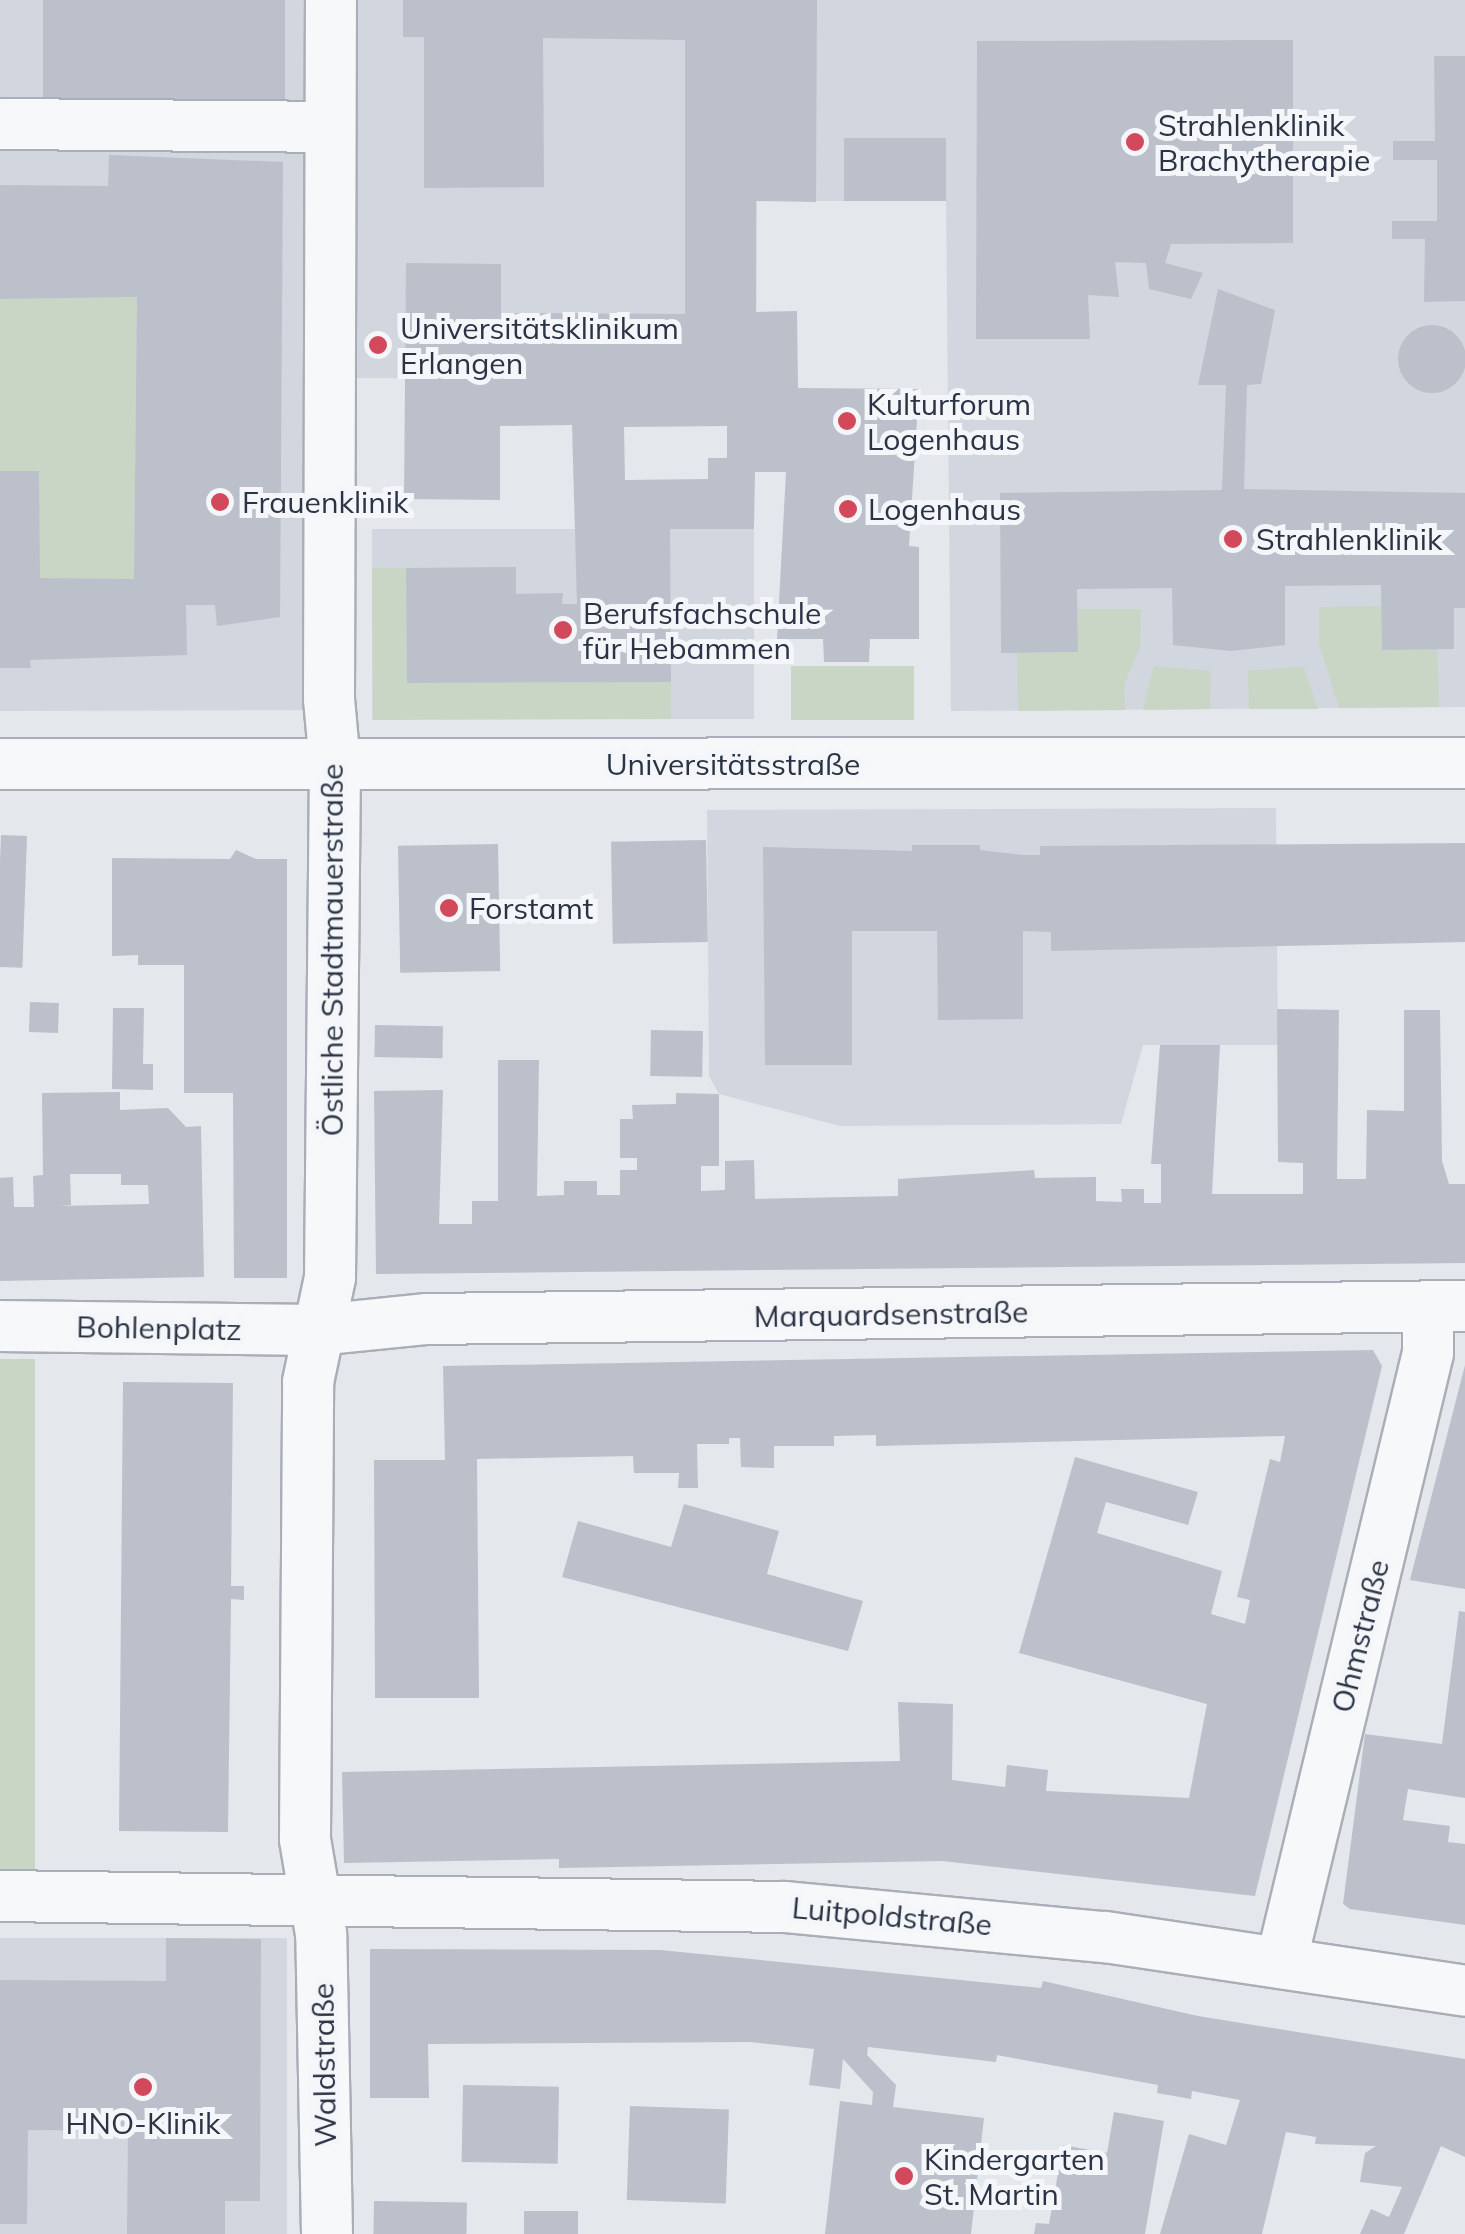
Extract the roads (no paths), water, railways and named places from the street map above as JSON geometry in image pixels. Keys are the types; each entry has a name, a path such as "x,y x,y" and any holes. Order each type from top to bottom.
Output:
{"street":[{"name":"Östliche Stadtmauerstraße","path":"316,1896 305,1838 308,1382 330,1278 335,764 328,699 330,0"},
{"path":"0,124 107,128 330,127"},
{"name":"Universitätsstraße","path":"0,764 1465,764"},
{"name":"Marquardsenstraße","path":"318,1330 889,1292 1447,1307"},
{"name":"Ohmstraße","path":"1281,1963 1428,1353 1447,1307"},
{"name":"Bohlenplatz","path":"0,1326 318,1330"},
{"path":"0,1896 316,1896"},
{"name":"Luitpoldstraße","path":"316,1896 785,1907 980,1922 1465,1991"},
{"name":"Waldstraße","path":"316,1896 327,2234"}],"place":[{"name":"Strahlenklinik Brachytherapie","path":"1135,142"},
{"name":"Universitätsklinikum Erlangen","path":"378,345"},
{"name":"Kulturforum Logenhaus","path":"847,421"},
{"name":"Frauenklinik","path":"220,502"},
{"name":"Logenhaus","path":"848,509"},
{"name":"Strahlenklinik","path":"1233,539"},
{"name":"Berufsfachschule für Hebammen","path":"563,630"},
{"name":"Forstamt","path":"449,908"},
{"name":"HNO-Klinik","path":"143,2087"},
{"name":"Kindergarten St. Martin","path":"904,2176"}]}
